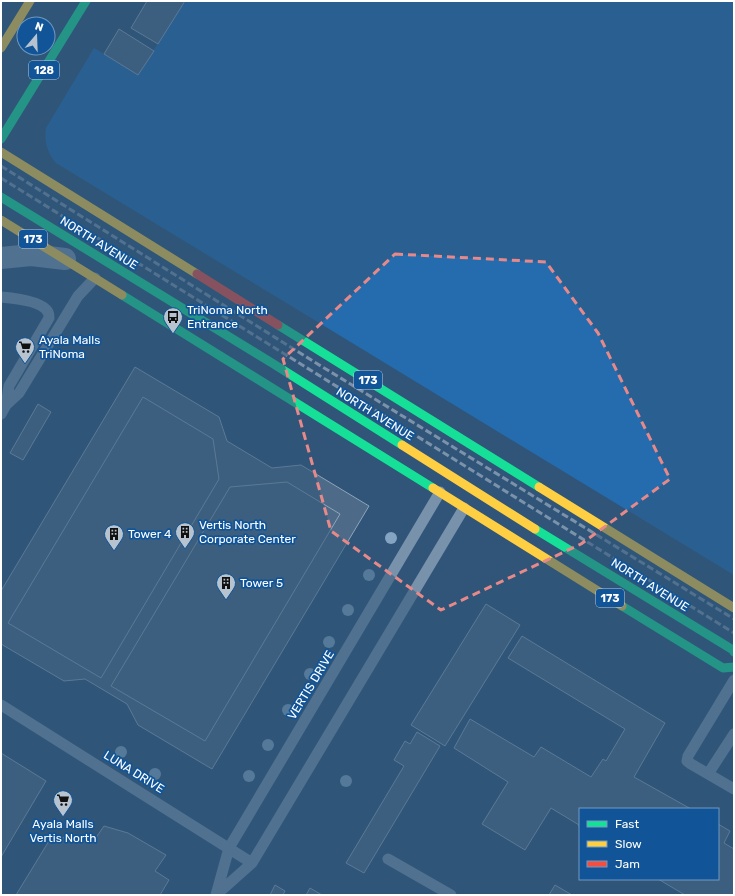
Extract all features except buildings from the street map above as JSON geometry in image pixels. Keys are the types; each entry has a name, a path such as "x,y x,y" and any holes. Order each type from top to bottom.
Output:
{"main road":[{"path":"1,48 30,1"},
{"name":"128","path":"1,138 86,1"},
{"name":"NORTH AVENUE","path":"1,152 734,608"},
{"name":"NORTH AVENUE","path":"1,197 186,322 267,372 433,465 734,652"},
{"name":"NORTH AVENUE","path":"1,220 96,278 186,322 267,372 464,508 723,668 734,667"},
{"path":"433,465 440,492"},
{"path":"464,508 505,510"}],"street":[{"path":"1,258 31,255 65,259"}],"lane":[{"path":"10,387 78,296 96,278"},
{"path":"1,297 17,298 42,306 48,312 49,318 10,387 3,409"},
{"name":"VERTIS DRIVE","path":"216,895 229,848 440,492"},
{"name":"VERTIS DRIVE","path":"216,895 252,863 464,508"},
{"path":"734,680 688,756 687,761 734,789"},
{"name":"LUNA DRIVE","path":"1,705 252,863"},
{"path":"708,774 734,734"},
{"path":"388,859 451,895"}],"highlighted area":[{"path":"395,254 546,262 598,333 670,479 581,544 441,610 331,531 283,359"}],"shaded area":[{"path":"187,1 734,1 734,575 56,163 50,155 47,147 45,138 46,128 94,48 138,75 180,8"}],"railway":[{"path":"1,166 316,363 734,619"},
{"path":"1,178 734,633"}],"traffic: fast":[{"path":"1,139 86,1"},
{"path":"1,197 272,363 402,445"},
{"path":"122,295 433,488"},
{"path":"278,325 539,487"},
{"path":"535,529 734,652"},
{"path":"622,606 723,668 734,667"}],"traffic: slow":[{"path":"1,48 30,1"},
{"path":"1,152 197,274"},
{"path":"1,220 122,295"},
{"path":"402,445 535,529"},
{"path":"539,487 734,608"},
{"path":"433,488 622,606"}],"traffic: jam":[{"path":"197,274 278,325"}],"place":[{"name":"TriNoma North Entrance","path":"173,334"},
{"name":"Ayala Malls TriNoma","path":"25,364"},
{"name":"Vertis North Corporate Center","path":"185,549"},
{"name":"Tower 4","path":"114,551"},
{"name":"Tower 5","path":"226,600"},
{"name":"Ayala Malls Vertis North","path":"63,817"}]}
